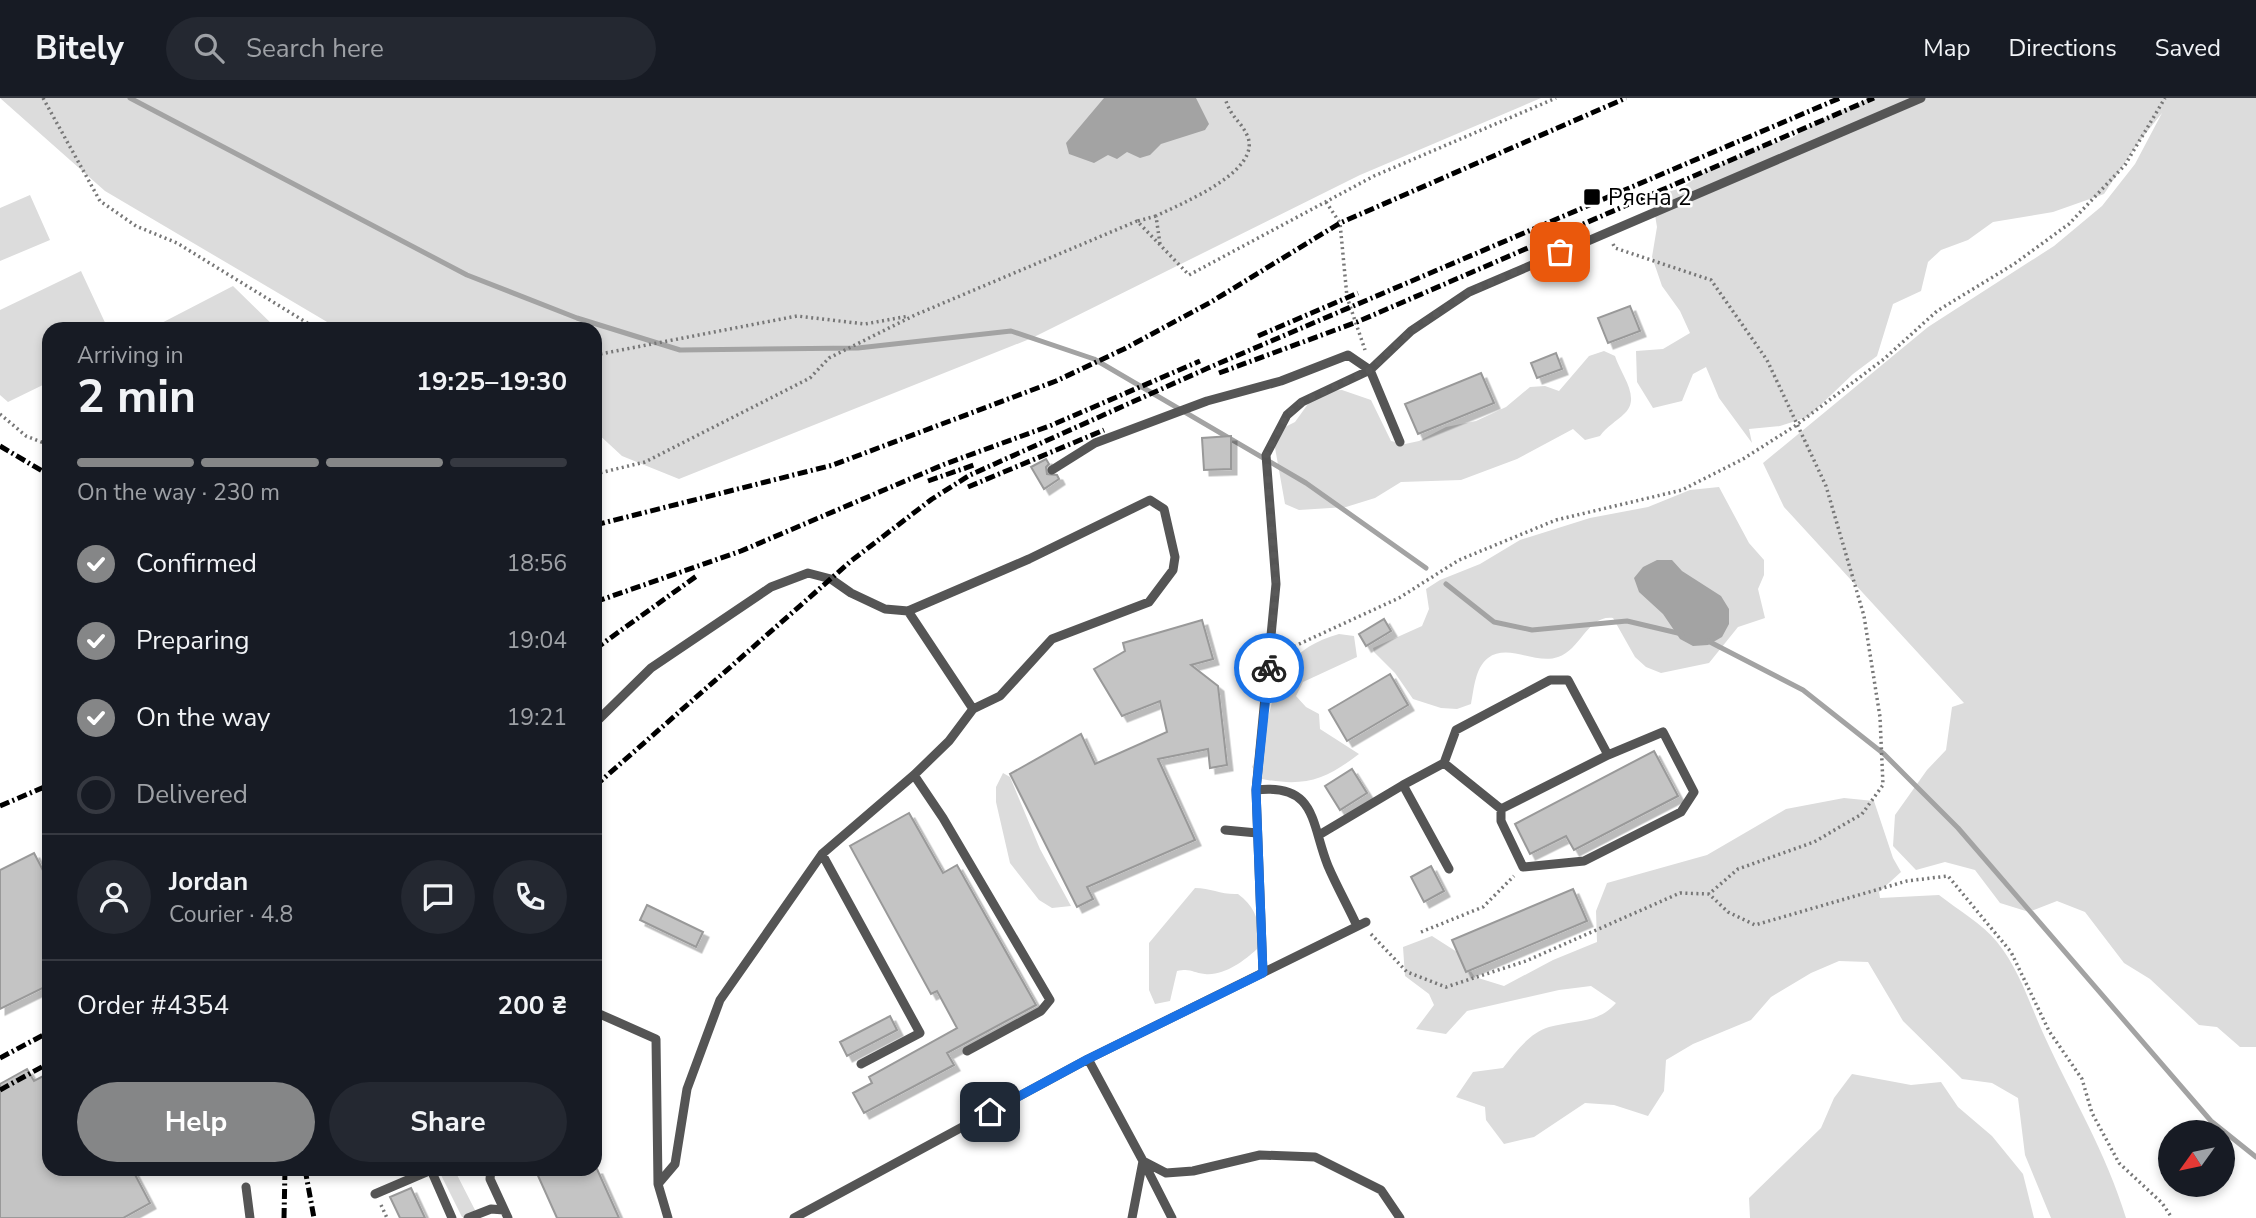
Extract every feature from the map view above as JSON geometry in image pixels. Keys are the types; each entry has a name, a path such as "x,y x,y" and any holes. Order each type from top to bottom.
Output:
{"lane":[{"path":"1263,973 1256,790 1276,584 1266,455 1287,415 1302,402 1370,370 1411,331 1469,292 1921,98"},
{"path":"1052,470 1095,443 1207,401 1281,381 1348,355 1370,370 1400,442"},
{"path":"602,716 651,668 771,587 807,573 831,579 851,593 885,609 908,611 1029,559 1150,500 1164,509 1175,557 1173,570 1149,602 1052,639 1000,696 973,709 949,741 914,775 821,854 720,1000 687,1089 675,1164 658,1184"},
{"path":"908,611 973,709"},
{"path":"1319,835 1444,763 1455,730 1549,680 1568,680 1608,755"},
{"path":"1663,732 1694,792 1681,812 1584,861 1523,867 1501,821 1501,809 1608,755 1663,732"},
{"path":"1444,763 1501,809"},
{"path":"914,775 943,818 1050,1000 1041,1011 967,1051"},
{"path":"1403,785 1449,869"},
{"path":"794,1218 1088,1059 1362,924 1328,865 1307,805 1280,787 1256,790"},
{"path":"1226,830 1257,833"},
{"path":"821,854 920,1033 861,1064"},
{"path":"602,1015 656,1039 658,1184 668,1218"},
{"path":"1088,1059 1172,1218"},
{"path":"1143,1161 1166,1173 1193,1171 1260,1154 1315,1157 1381,1190 1400,1218"},
{"path":"1132,1218 1143,1161"},
{"path":"376,1194 417,1176"},
{"path":"434,1176 452,1218"},
{"path":"490,1176 506,1214"},
{"path":"246,1187 250,1218"},
{"path":"468,1218 491,1209 506,1214"}],"path":[{"path":"43,98 100,201 135,226 177,243 306,322"},
{"path":"602,472 645,462 700,436 810,378 828,358 915,315 1137,221 1156,216 1207,190 1241,166 1249,146 1247,135 1230,115 1225,98"},
{"path":"1137,221 1189,275 1374,176 1556,98"},
{"path":"1270,659 1339,624 1399,598 1459,559 1556,520 1682,490 1743,459 1795,426 1884,359 1937,311 2014,264 2070,224 2126,165 2165,98"},
{"path":"1326,202 1340,223 1348,297 1370,370"},
{"path":"1156,216 1160,245"},
{"path":"1606,232 1615,248 1711,280 1767,360 1826,486 1864,616 1876,692 1883,785 1862,814 1814,842 1738,869 1709,894"},
{"path":"602,355 797,316 864,324 915,315"},
{"path":"0,414 26,436 42,442"},
{"path":"1421,932 1483,907 1523,867"},
{"path":"1362,924 1407,972 1446,988 1526,961 1680,893 1709,894 1728,912 1755,925 1907,881 1948,876 2011,952 2049,1031 2082,1079 2092,1113 2119,1163 2162,1203 2172,1218"}],"shaded area":[{"path":"0,98 1541,98 1360,175 1032,338 679,479 622,456 602,437 602,322 327,322 105,191"},
{"path":"1104,98 1196,98 1209,124 1205,130 1161,144 1150,155 1140,158 1127,152 1117,159 1108,155 1094,163 1069,154 1066,143"},
{"path":"1870,98 2256,98 2256,1047 2240,1047 2217,1027 2199,1025 2150,979 2124,963 2085,912 2057,901 2029,912 2000,903 1975,870 1945,862 1916,870 1893,846 1895,815 1927,770 1946,750 1952,707 1964,703 1784,507 1763,463 1928,327 2054,246 2102,206 2135,164 2162,113 2104,194 2053,212 1993,222 1968,240 1941,250 1928,262 1921,291 1893,304 1877,356 1853,374 1808,417 1780,426 1749,429 1752,443 1719,398 1706,367 1693,374 1682,401 1653,408 1637,382 1636,351 1663,349 1690,333 1680,311 1662,286 1652,257 1657,227 1652,197 1681,188 1706,171 1762,146 1792,138 1818,121"},
{"path":"30,195 50,240 0,261 0,208"},
{"path":"81,271 105,322 42,322 42,385 8,402 0,395 0,310"},
{"path":"233,286 270,322 164,322"},
{"path":"1604,351 1615,356 1631,400 1625,413 1600,436 1585,440 1573,429 1517,459 1461,480 1401,482 1375,498 1346,507 1299,510 1285,504 1274,442 1281,429 1295,422 1313,397 1327,391 1342,390 1371,400 1391,441 1405,444 1419,441 1446,427 1476,421 1506,407 1530,387 1545,386 1559,391 1589,356"},
{"path":"1719,487 1749,543 1764,560 1764,575 1758,589 1765,618 1738,627 1709,663 1661,673 1646,667 1635,657 1613,618 1604,619 1590,627 1573,648 1558,657 1549,659 1504,653 1488,658 1478,673 1471,704 1457,709 1441,708 1413,699 1395,673 1374,652 1373,648 1422,626 1429,609 1426,589 1440,580 1480,564 1520,540 1590,518 1648,507 1690,490"},
{"path":"1657,560 1672,560 1682,571 1721,596 1729,609 1729,624 1722,637 1708,645 1693,646 1680,639 1663,614 1639,592 1634,578 1643,567"},
{"path":"1339,634 1354,636 1357,657 1303,682 1296,696 1306,707 1319,714 1320,729 1359,754 1336,770 1314,779 1291,782 1262,779 1252,767 1285,670 1297,656 1315,643"},
{"path":"1003,773 1010,777 1040,849 1071,906 1052,908 1039,900 1010,863 996,802 996,787"},
{"path":"1844,798 1874,801 1893,858 1901,872 1879,892 1880,898 1939,895 1985,929 2005,952 2018,974 2098,1147 2126,1218 2051,1218 2025,1155 2018,1098 1992,1083 1962,1079 1903,1021 1868,962 1839,961 1811,973 1771,997 1751,1020 1693,1044 1666,1060 1664,1091 1648,1116 1614,1105 1585,1103 1534,1137 1504,1144 1486,1120 1485,1107 1456,1097 1473,1072 1503,1068 1535,1034 1549,1027 1601,1015 1616,1003 1591,986 1559,990 1467,1011 1446,1034 1416,1029 1434,1005 1429,994 1405,976 1403,947 1432,936 1457,952 1475,977 1504,986 1553,960 1597,942 1596,911 1607,883 1707,855 1786,809"},
{"path":"1195,888 1238,894 1245,900 1257,918 1257,949 1240,963 1219,973 1177,971 1170,1001 1155,1004 1149,990 1149,943"},
{"path":"1852,1074 1911,1085 1941,1082 1958,1107 1992,1136 2023,1174 2034,1218 1750,1218 1749,1198 1821,1128 1834,1098"},
{"path":"442,1176 458,1176 475,1210 472,1218 462,1217"}],"building":[{"path":"1630,306 1640,331 1608,343 1598,318"},
{"path":"1556,353 1562,369 1537,378 1531,363"},
{"path":"1481,373 1494,403 1418,434 1405,404"},
{"path":"1231,436 1231,469 1204,470 1202,438"},
{"path":"1046,459 1049,464 1046,467 1047,474 1057,475 1059,479 1044,489 1031,467"},
{"path":"1384,619 1391,631 1366,646 1359,634"},
{"path":"1202,620 1213,659 1191,665 1218,686 1227,765 1210,768 1208,749 1158,759 1195,840 1087,887 1093,899 1077,907 1010,774 1081,734 1095,764 1167,732 1160,701 1122,716 1094,669 1125,651 1123,643"},
{"path":"1390,674 1408,705 1347,741 1329,710"},
{"path":"1654,751 1678,796 1574,850 1566,836 1530,854 1515,824"},
{"path":"1352,769 1367,793 1340,810 1325,786"},
{"path":"909,813 943,873 957,865 1036,1005 947,1053 954,1065 864,1113 853,1093 872,1083 869,1077 957,1028 937,991 931,994 850,846"},
{"path":"34,853 42,868 42,988 0,1009 0,870"},
{"path":"1431,866 1444,891 1424,902 1411,877"},
{"path":"1573,889 1587,921 1466,972 1452,940"},
{"path":"647,905 703,932 696,947 640,920"},
{"path":"890,1016 897,1030 847,1056 840,1042"},
{"path":"27,1069 34,1081 42,1077 42,1176 136,1176 150,1203 123,1218 0,1218 0,1084"},
{"path":"538,1176 600,1176 619,1218 557,1218"},
{"path":"411,1188 425,1218 400,1218 390,1197"}],"waterway":[{"path":"130,98 467,275 590,322"},
{"path":"602,326 680,350 858,348 1011,331 1094,359 1306,483 1426,568"},
{"path":"1446,584 1494,622 1532,630 1627,621 1682,634"},
{"path":"1708,641 1803,690 1884,754 1958,828 2211,1121 2256,1157"}],"railway":[{"path":"602,523 833,465 1056,381 1124,349 1211,302 1340,223 1626,98"},
{"path":"602,780 851,561 932,499 970,475 1208,368 1840,98"},
{"path":"1219,373 1357,322 1874,98"},
{"path":"1258,336 1358,293"},
{"path":"602,600 741,551 945,464 1052,425 1200,361"},
{"path":"968,487 1104,430"},
{"path":"0,446 42,471"},
{"path":"928,481 974,465"},
{"path":"602,644 698,575"},
{"path":"0,806 42,788"},
{"path":"0,1058 42,1036"},
{"path":"0,1090 42,1067"},
{"path":"284,1218 285,1176"},
{"path":"306,1176 314,1218"}],"way so far":[{"path":"1269,668 1276,584 1266,455 1287,415 1302,402 1370,370 1411,331 1469,292 1560,252"}],"place":[{"name":"Рясна 2","path":"1592,197"}],"route":[{"path":"990,1112 1088,1059 1263,973 1256,790 1269,668"}]}
